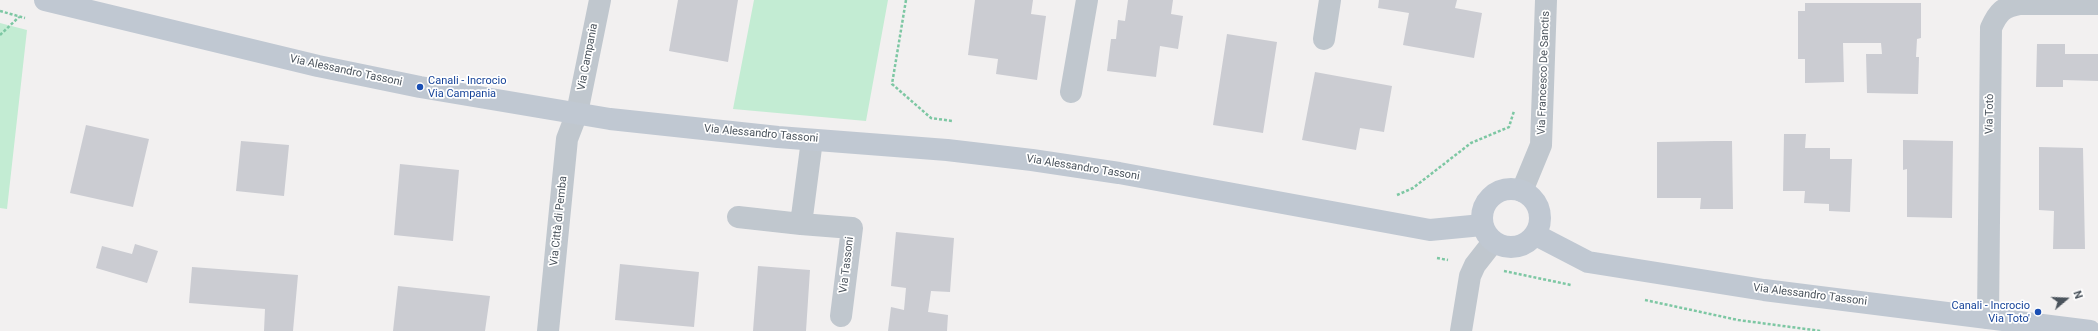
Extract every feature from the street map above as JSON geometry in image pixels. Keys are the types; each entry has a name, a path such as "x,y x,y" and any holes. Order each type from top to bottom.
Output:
{"street":[{"name":"Via Alessandro Tassoni","path":"45,0 318,66 420,87 610,119 812,140 947,150 1119,173 1430,230 1488,234"},
{"name":"Via Campania","path":"577,113 600,0"},
{"path":"1071,92 1087,0"},
{"path":"1324,39 1330,0"},
{"name":"Via Francesco De Sanctis","path":"1522,191 1541,145 1546,0"},
{"name":"Via Totò","path":"1988,318 1991,28 1996,15 2008,6 2020,4 2098,4"},
{"name":"Via Città di Pemba","path":"548,331 568,139 577,113"},
{"path":"738,217 802,224 812,140"},
{"path":"1507,189 1522,191 1534,199 1538,207 1540,226 1536,235 1521,246 1502,246 1488,234 1482,216 1484,206 1489,198 1507,189"},
{"name":"Via Tassoni","path":"802,224 852,228 841,316"},
{"path":"1462,331 1470,276 1488,234"},
{"name":"Via Alessandro Tassoni","path":"1536,235 1588,262 1764,290 2090,331"}],"path":[{"path":"906,0 892,84 931,118 954,122"},
{"path":"0,35 19,16"},
{"path":"1392,197 1413,188 1471,143 1509,127 1515,107"}],"green space":[{"path":"754,0 888,0 866,121 733,109"},
{"path":"0,23 27,30 7,209 0,208"}],"building":[{"path":"678,0 738,0 728,62 669,51"},
{"path":"975,0 1033,0 1031,14 1046,16 1037,80 996,74 998,59 968,55"},
{"path":"1128,0 1173,0 1171,14 1183,16 1178,49 1160,46 1156,77 1107,71 1111,39 1116,39 1118,20 1125,21"},
{"path":"1379,0 1457,0 1455,8 1482,13 1474,58 1403,45 1409,13 1378,8"},
{"path":"1805,3 1921,3 1921,38 1917,39 1916,57 1919,57 1918,94 1867,93 1866,54 1882,54 1881,43 1843,43 1844,82 1805,83 1805,59 1798,59 1798,11 1805,11"},
{"path":"1227,34 1277,42 1263,133 1213,125"},
{"path":"2037,44 2065,44 2065,54 2098,54 2098,81 2063,80 2063,87 2036,87"},
{"path":"1315,72 1392,86 1384,132 1360,128 1356,150 1302,140"},
{"path":"86,125 149,139 133,207 70,193"},
{"path":"1784,134 1806,134 1805,148 1830,148 1830,159 1852,159 1850,212 1829,211 1829,204 1804,203 1805,191 1783,191"},
{"path":"1903,140 1953,141 1952,218 1907,217 1907,169 1903,170"},
{"path":"241,141 289,145 284,196 236,191"},
{"path":"1732,141 1733,209 1700,209 1701,198 1657,198 1657,142"},
{"path":"2039,147 2083,148 2085,249 2053,249 2054,211 2039,210"},
{"path":"400,164 459,170 453,241 394,235"},
{"path":"896,232 954,238 950,292 931,291 928,312 948,315 947,331 888,331 891,307 904,310 906,288 891,286"},
{"path":"135,244 158,251 147,283 96,268 102,246 132,254"},
{"path":"620,264 699,272 694,327 615,320"},
{"path":"758,266 810,270 806,331 753,331"},
{"path":"192,267 298,275 293,331 264,331 265,309 189,303"},
{"path":"398,286 490,296 485,331 393,331"}],"place":[{"name":"Canali - Incrocio Via Campania","path":"420,87"},
{"name":"Canali - Incrocio Via Toto'","path":"2038,312"}]}
